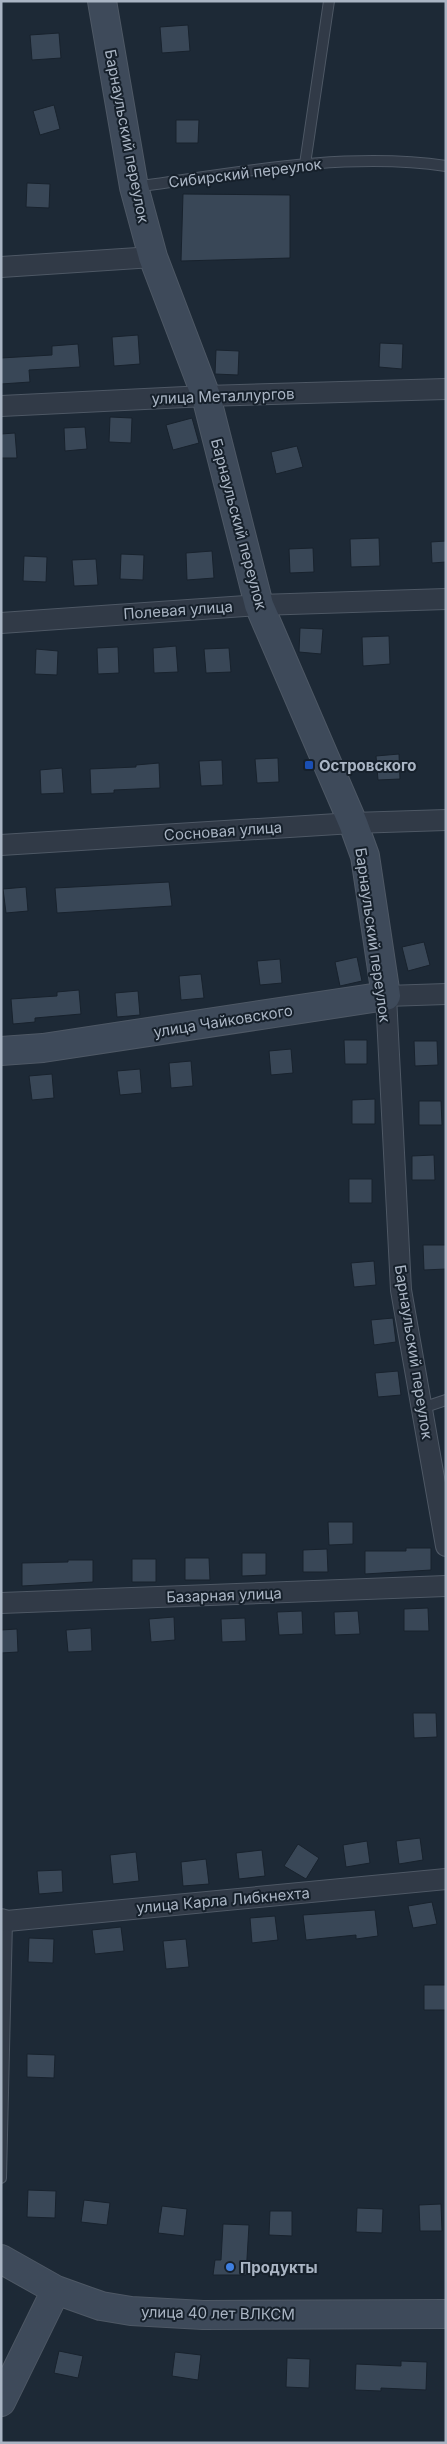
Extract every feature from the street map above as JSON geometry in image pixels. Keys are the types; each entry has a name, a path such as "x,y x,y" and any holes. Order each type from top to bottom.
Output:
{"street":[{"name":"Барнаульский переулок","path":"102,1 134,187 152,257 206,396 259,605 353,823 365,856 386,996 401,1290 446,1546"},
{"path":"1,267 152,257"},
{"name":"улица Металлургов","path":"1,406 206,396 446,389"},
{"name":"Полевая улица","path":"1,623 259,605 446,598"},
{"name":"Сосновая улица","path":"1,845 353,823 446,820"},
{"name":"улица Чайковского","path":"1,1051 43,1048 386,996 446,994"},
{"name":"Базарная улица","path":"1,1603 446,1586"},
{"name":"улица Карла Либкнехта","path":"4,1920 446,1879"},
{"name":"улица 40 лет ВЛКСМ","path":"1,2259 24,2274 56,2290 101,2306 131,2312 203,2315 446,2314"},
{"path":"1,2402 56,2290"}],"lane":[{"path":"305,164 329,1"},
{"name":"Сибирский переулок","path":"134,187 305,164 417,162 446,166"},
{"path":"422,1408 446,1400"},
{"path":"1,2178 4,1920"}],"building":[{"path":"188,25 190,51 162,53 160,27"},
{"path":"59,33 61,58 32,60 30,35"},
{"path":"54,105 60,129 40,135 33,111"},
{"path":"176,120 199,120 198,143 176,143"},
{"path":"27,183 50,184 49,208 26,207"},
{"path":"183,194 290,195 290,258 181,261"},
{"path":"138,335 140,364 114,366 112,337"},
{"path":"380,343 403,344 402,369 379,367"},
{"path":"78,344 80,367 29,370 30,382 1,384 1,358 52,355 52,346"},
{"path":"216,350 239,351 238,375 215,374"},
{"path":"110,417 132,418 131,443 109,442"},
{"path":"192,418 199,443 173,450 166,425"},
{"path":"85,427 87,449 65,451 64,428"},
{"path":"15,433 17,458 1,458 1,434"},
{"path":"297,446 303,467 276,474 271,452"},
{"path":"379,538 380,566 351,567 350,539"},
{"path":"446,541 446,562 432,563 431,542"},
{"path":"313,548 314,572 290,573 289,549"},
{"path":"212,551 214,578 187,580 186,553"},
{"path":"121,554 144,555 143,580 120,579"},
{"path":"24,556 47,557 46,582 23,581"},
{"path":"96,559 98,585 74,586 72,560"},
{"path":"300,628 323,629 321,654 299,652"},
{"path":"389,636 390,664 363,666 362,637"},
{"path":"176,646 178,672 154,673 153,648"},
{"path":"118,647 119,673 98,674 97,648"},
{"path":"229,648 231,672 206,673 204,649"},
{"path":"36,649 58,651 57,675 35,674"},
{"path":"399,754 400,779 378,780 376,756"},
{"path":"278,758 279,782 257,783 255,759"},
{"path":"222,760 223,785 201,786 199,761"},
{"path":"159,763 160,788 114,790 114,793 91,794 90,769 136,767 136,765"},
{"path":"62,768 64,793 41,794 40,770"},
{"path":"169,882 172,906 57,913 55,888"},
{"path":"26,887 28,911 6,913 3,889"},
{"path":"424,942 430,965 408,971 402,947"},
{"path":"357,957 362,981 340,986 335,962"},
{"path":"280,959 282,983 260,985 257,961"},
{"path":"201,974 204,998 181,1000 179,976"},
{"path":"79,990 81,1014 35,1018 35,1022 13,1024 11,999 57,996 57,992"},
{"path":"138,991 140,1015 117,1017 115,993"},
{"path":"344,1040 367,1040 367,1064 345,1064"},
{"path":"414,1041 437,1041 438,1065 415,1066"},
{"path":"291,1049 293,1073 271,1075 269,1051"},
{"path":"191,1061 193,1086 171,1088 169,1063"},
{"path":"140,1069 142,1093 120,1095 117,1071"},
{"path":"52,1074 54,1098 32,1100 29,1076"},
{"path":"375,1099 375,1124 352,1124 352,1100"},
{"path":"419,1101 441,1101 442,1125 419,1125"},
{"path":"434,1155 435,1180 412,1180 412,1156"},
{"path":"349,1179 372,1179 372,1203 349,1203"},
{"path":"423,1245 446,1245 446,1269 424,1270"},
{"path":"374,1261 376,1285 354,1287 351,1263"},
{"path":"393,1318 396,1342 374,1345 371,1320"},
{"path":"398,1371 401,1395 378,1397 375,1373"},
{"path":"328,1522 353,1522 353,1544 329,1545"},
{"path":"406,1548 431,1548 431,1570 365,1574 365,1551 406,1551"},
{"path":"327,1549 328,1572 303,1572 303,1550"},
{"path":"242,1553 266,1553 266,1575 242,1576"},
{"path":"185,1558 209,1558 210,1580 185,1580"},
{"path":"132,1559 156,1559 156,1582 132,1582"},
{"path":"68,1560 93,1560 93,1582 22,1586 22,1563 68,1562"},
{"path":"428,1608 429,1631 404,1631 404,1609"},
{"path":"302,1611 303,1634 279,1635 277,1612"},
{"path":"358,1611 360,1634 335,1635 334,1612"},
{"path":"174,1617 175,1640 151,1642 149,1619"},
{"path":"245,1618 246,1641 222,1642 221,1619"},
{"path":"91,1628 92,1651 68,1652 66,1630"},
{"path":"17,1629 18,1652 1,1653 1,1630"},
{"path":"413,1713 436,1713 437,1737 414,1738"},
{"path":"420,1838 423,1860 399,1864 396,1841"},
{"path":"367,1841 370,1863 346,1867 343,1845"},
{"path":"298,1844 319,1858 306,1879 284,1866"},
{"path":"262,1850 265,1876 239,1879 236,1853"},
{"path":"136,1852 139,1881 113,1884 110,1855"},
{"path":"206,1859 209,1884 183,1886 181,1862"},
{"path":"62,1870 63,1892 39,1894 37,1871"},
{"path":"432,1902 437,1924 413,1928 408,1906"},
{"path":"375,1910 378,1936 356,1939 356,1935 306,1940 303,1915"},
{"path":"275,1916 278,1940 252,1943 250,1918"},
{"path":"121,1927 124,1951 95,1954 92,1930"},
{"path":"29,1938 54,1939 53,1963 28,1962"},
{"path":"186,1939 189,1967 166,1969 163,1941"},
{"path":"424,1985 446,1985 446,2010 424,2010"},
{"path":"27,2054 55,2055 54,2078 27,2077"},
{"path":"28,2190 56,2191 55,2218 27,2217"},
{"path":"84,2200 110,2203 107,2225 81,2222"},
{"path":"441,2204 442,2231 420,2231 419,2205"},
{"path":"162,2206 187,2209 184,2236 158,2233"},
{"path":"357,2208 383,2209 382,2233 356,2232"},
{"path":"270,2211 292,2211 292,2236 269,2235"},
{"path":"223,2224 249,2225 246,2275 213,2275 215,2260 221,2260"},
{"path":"59,2351 83,2356 78,2378 54,2373"},
{"path":"175,2352 201,2355 198,2380 172,2376"},
{"path":"287,2358 310,2359 309,2388 286,2387"},
{"path":"401,2361 427,2362 426,2390 381,2388 381,2391 355,2390 356,2364 401,2366"}],"place":[{"name":"Островского","path":"309,765"},
{"name":"Продукты","path":"230,2267"}]}
